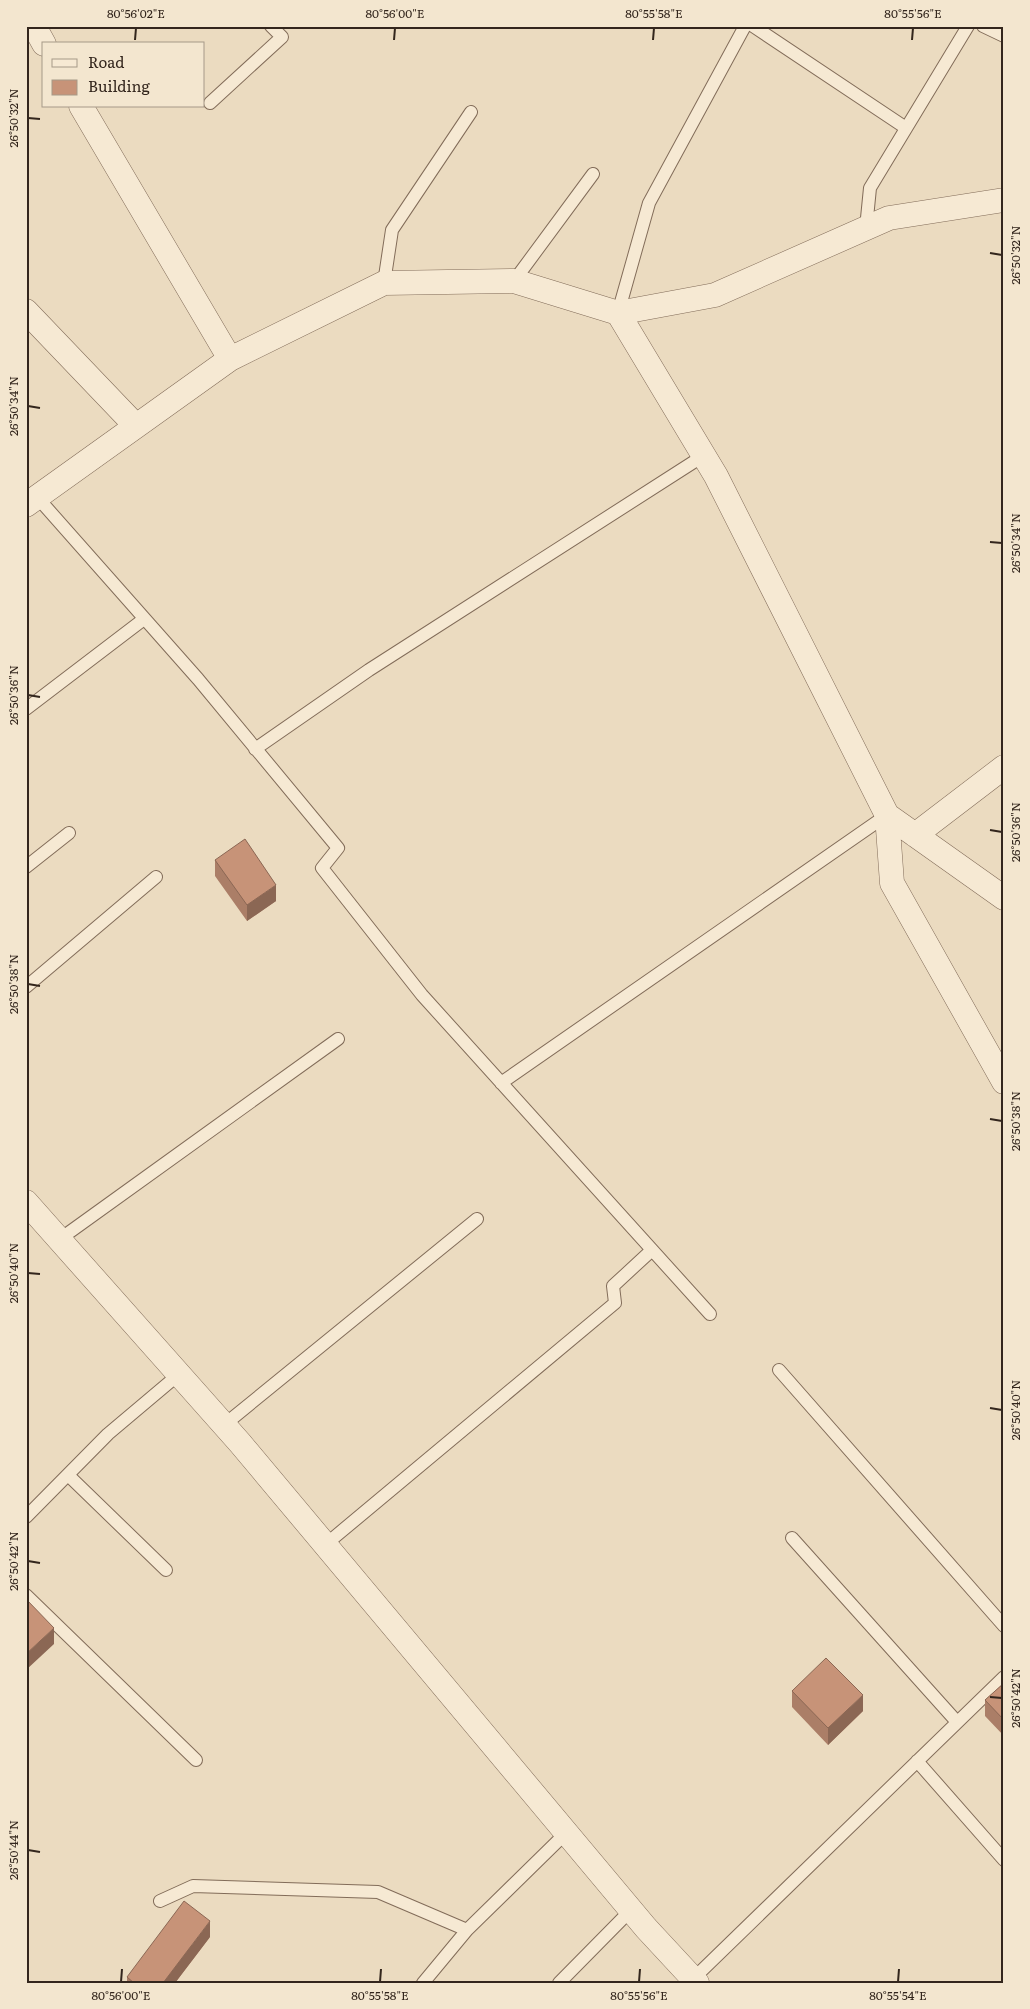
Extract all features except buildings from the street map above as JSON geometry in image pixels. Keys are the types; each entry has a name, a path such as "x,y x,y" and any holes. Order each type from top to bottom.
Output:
{"street":[{"path":"34,26 43,42"},
{"path":"82,108 230,359"},
{"path":"32,501 230,359 384,283 514,281 618,313 715,295 889,218 1004,200"},
{"path":"26,311 136,426"},
{"path":"618,313 716,476 887,815 892,883 1004,1082"},
{"path":"915,835 1004,767"},
{"path":"887,815 1004,898"},
{"path":"26,1202 224,1425 631,1910 695,1981"}],"lane":[{"path":"210,103 282,37 271,26"},
{"path":"618,313 650,203 745,26"},
{"path":"753,26 906,128"},
{"path":"866,228 870,188 968,26"},
{"path":"983,26 1004,36"},
{"path":"384,283 392,230 471,112"},
{"path":"514,281 593,174"},
{"path":"255,749 369,670 703,456"},
{"path":"32,501 144,619 338,848 322,868 422,995 710,1314"},
{"path":"26,709 144,619"},
{"path":"501,1083 887,815"},
{"path":"26,867 69,833"},
{"path":"26,987 156,877"},
{"path":"60,1240 338,1039"},
{"path":"224,1425 477,1219"},
{"path":"325,1545 615,1303 613,1286 652,1250"},
{"path":"779,1370 1004,1626"},
{"path":"26,1517 108,1434 178,1375"},
{"path":"68,1475 166,1570"},
{"path":"792,1538 957,1722"},
{"path":"26,1595 196,1760"},
{"path":"695,1981 1004,1677"},
{"path":"917,1761 1004,1860"},
{"path":"423,1983 466,1930 566,1833"},
{"path":"160,1901 192,1886 378,1892 466,1930"},
{"path":"559,1983 631,1910"}]}
